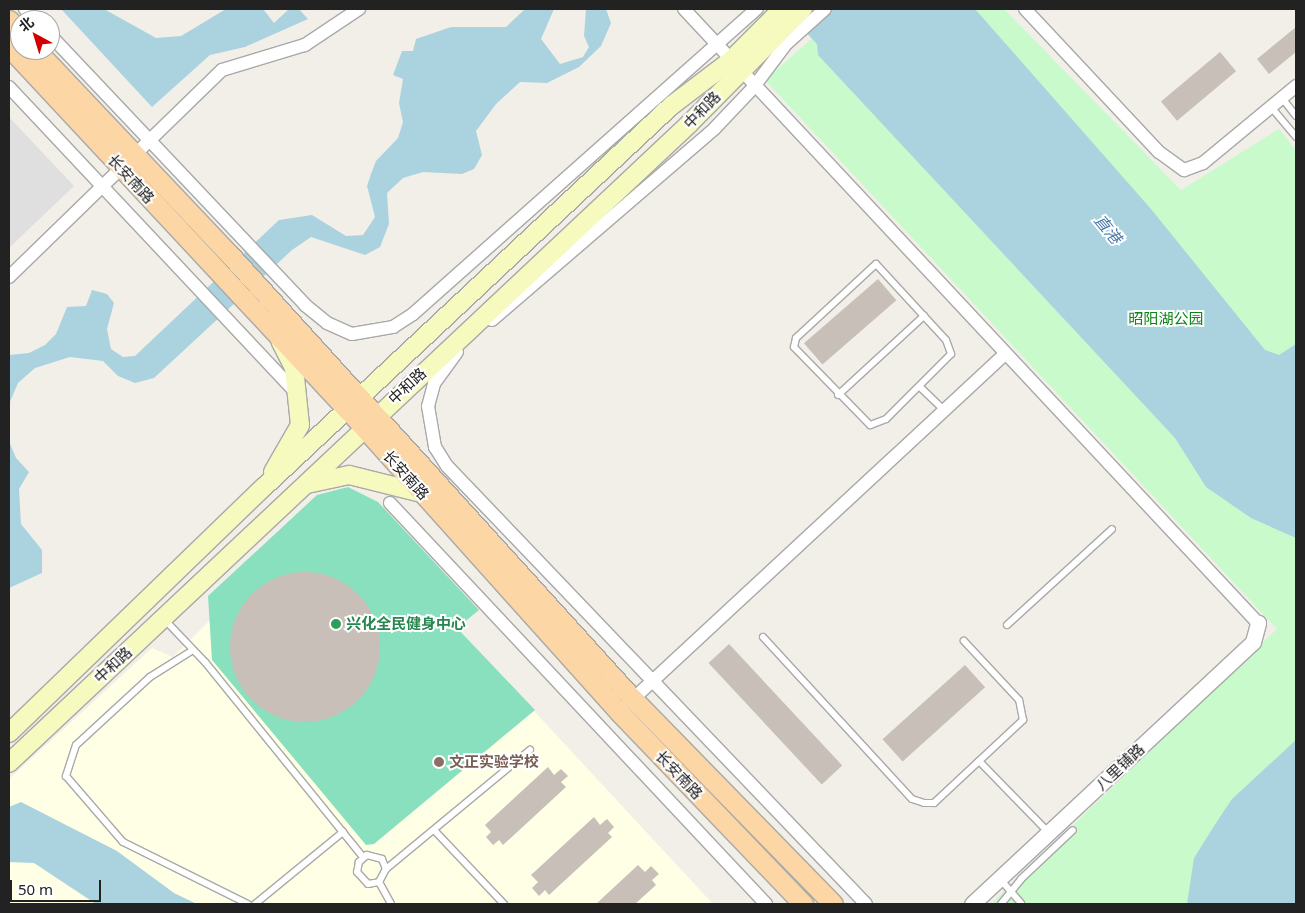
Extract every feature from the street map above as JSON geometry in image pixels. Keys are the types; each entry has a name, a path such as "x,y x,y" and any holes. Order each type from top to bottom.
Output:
{"main road":[{"name":"中和路","path":"9,763 164,619 369,422 682,131 734,66 775,23 804,9"},
{"name":"长安南路","path":"9,47 245,300 274,330 355,405"},
{"name":"长安南路","path":"45,60 258,287 369,422 422,494 620,713 803,904"},
{"name":"中和路","path":"9,733 264,487 355,405 671,106 734,66"},
{"path":"264,487 300,425 294,368 274,330"},
{"name":"长安南路","path":"369,422 632,699 833,904"},
{"path":"296,491 314,480 349,475 422,494"}],"street":[{"path":"9,278 104,188 222,70 305,45 359,9"},
{"path":"684,9 753,88 1258,623"},
{"path":"60,45 247,240 278,276 335,326 352,334 393,327 413,314 713,44 775,23 825,9"},
{"path":"1025,9 1159,152 1184,170 1203,163 1296,86"},
{"path":"775,23 753,88 714,129 465,344 446,364 428,406 435,447 447,466 650,683 866,904"},
{"path":"9,87 298,396"},
{"path":"632,699 1004,355"},
{"path":"390,503 766,904"},
{"name":"八里铺路","path":"972,904 1252,642 1258,623"}],"lane":[{"path":"1282,98 1296,116"},
{"path":"1272,107 1296,137"},
{"path":"876,264 946,340 950,354 920,387 886,419 870,425 838,395 794,346 796,338 876,264"},
{"path":"838,395 924,316"},
{"path":"920,387 944,410"},
{"path":"1007,625 1112,529"},
{"path":"164,619 193,650 363,858"},
{"path":"763,637 912,799 934,803 1023,720 1024,710 964,641"},
{"path":"193,650 150,677 76,745 66,776 123,842 248,904"},
{"path":"379,882 386,868 530,750"},
{"path":"979,761 1049,834"},
{"path":"434,830 504,904"},
{"path":"1001,904 1011,891 1073,830"},
{"path":"255,904 343,832"},
{"path":"379,882 368,884 359,878 357,867 363,858 378,856 386,868"},
{"path":"1000,879 1021,903"},
{"path":"379,882 390,904"}],"shaded area":[{"path":"9,117 74,186 9,248"},
{"name":"文正实验学校","path":"210,620 212,661 457,628 713,904 9,904 9,779 152,648 173,657"}],"green space":[{"name":"昭阳湖公园","path":"845,9 1004,9 1181,190 1279,129 1296,150 1296,904 991,904 1277,629 765,80"},
{"name":"兴化全民健身中心","path":"348,487 378,502 479,610 457,628 535,710 374,844 366,845 212,660 208,596 317,495"}],"water":[{"path":"61,9 104,9 156,38 181,36 226,9 263,9 274,23 289,9 299,9 308,19 245,47 210,55 152,107"},
{"path":"525,9 554,9 541,39 560,64 583,57 589,47 584,36 586,9 606,9 611,23 601,46 579,67 547,83 520,82 496,104 476,131 482,155 474,169 462,174 423,172 403,178 387,193 389,224 380,247 365,255 311,237 292,250 154,378 135,383 118,376 103,361 70,357 35,368 18,383 9,404 9,355 29,353 45,345 56,334 67,307 86,306 92,290 107,294 114,303 107,329 111,349 123,357 135,356 279,220 312,215 346,236 363,235 375,217 367,186 371,174 376,161 398,138 403,122 399,103 403,79 393,75 402,51 413,51 416,39 451,27 506,27"},
{"name":"直港","path":"784,9 975,9 1151,209 1265,350 1279,355 1296,344 1296,538 1251,518 1206,487 1175,438 818,55 817,44"},
{"path":"9,441 16,458 29,472 19,489 21,524 42,550 42,573 9,588"},
{"path":"1296,740 1296,904 1187,904 1194,858 1214,826 1232,799"},
{"path":"21,802 117,851 174,893 197,904 96,904 34,863 9,862 9,807"}],"building":[{"path":"1296,27 1296,52 1269,74 1257,59"},
{"path":"1220,52 1236,71 1177,121 1161,101"},
{"path":"878,279 896,300 822,364 804,343"},
{"path":"305,572 320,573 334,578 358,594 374,618 379,632 379,662 374,676 358,700 334,716 320,721 305,722 290,721 276,716 252,700 236,676 231,662 230,647 231,632 236,618 252,594 276,578 290,573"},
{"path":"729,644 842,765 822,785 709,663"},
{"path":"965,665 985,687 903,762 883,739"},
{"path":"548,767 554,775 561,769 568,776 561,782 566,787 503,845 499,840 493,845 486,837 491,832 485,825"},
{"path":"594,817 600,825 607,819 614,827 608,833 612,837 549,895 545,890 539,896 532,888 538,882 531,875"},
{"path":"638,865 645,872 651,866 659,874 652,880 656,885 635,904 596,904"}],"place":[{"name":"兴化全民健身中心","path":"336,624"},
{"name":"文正实验学校","path":"439,762"}]}
